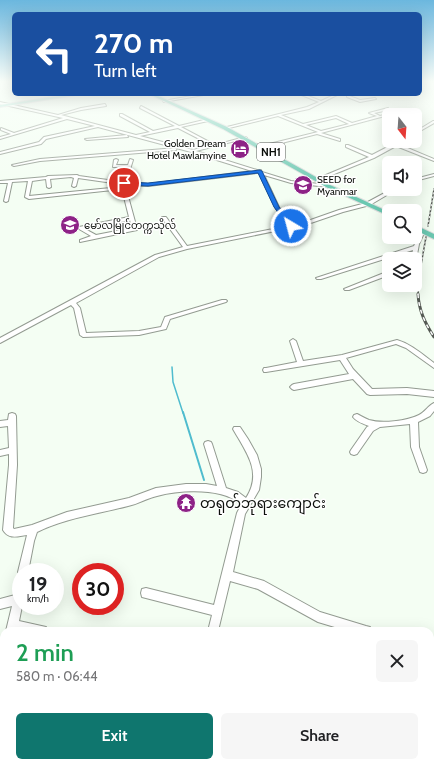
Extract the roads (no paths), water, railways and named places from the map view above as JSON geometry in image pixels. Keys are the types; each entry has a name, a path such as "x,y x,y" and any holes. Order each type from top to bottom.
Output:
{"highway":[{"name":"NH1","path":"202,118 262,147 316,180 382,211"},
{"path":"423,231 433,235"}],"street":[{"path":"0,138 67,118 192,151 260,171 291,182 328,186"},
{"path":"126,118 152,132"},
{"path":"161,118 215,146"},
{"path":"225,128 267,118"},
{"path":"284,118 339,140"},
{"path":"303,126 333,118"},
{"path":"338,118 350,123"},
{"path":"262,147 320,133 372,118"},
{"path":"87,140 133,136 207,120"},
{"path":"422,129 434,122"},
{"path":"0,153 39,143 45,138 98,126"},
{"path":"2,129 15,134"},
{"path":"101,132 114,130"},
{"path":"192,151 245,138"},
{"path":"347,146 373,157"},
{"path":"316,180 373,157 391,148"},
{"path":"404,148 433,160"},
{"path":"14,165 40,160 182,149"},
{"path":"116,160 114,166 130,166"},
{"path":"82,241 135,229 123,185 131,160"},
{"path":"0,182 48,177 77,176 123,185 148,185 260,171"},
{"path":"260,171 277,207 291,226"},
{"path":"422,178 434,175"},
{"path":"74,186 77,176"},
{"path":"48,177 48,188"},
{"path":"30,179 28,198 82,194 123,185"},
{"path":"6,201 10,181"},
{"path":"0,341 157,256 186,248 291,226 368,204 382,196"},
{"path":"95,237 81,228 132,218"},
{"path":"164,218 186,248"},
{"path":"110,222 117,233"},
{"path":"95,225 101,236"},
{"path":"415,252 423,231"},
{"path":"319,278 416,247"},
{"path":"347,289 382,276"},
{"path":"72,302 77,308 83,335 139,333 164,328 167,318 224,301"},
{"path":"293,341 301,364"},
{"path":"266,370 342,357 397,342 408,347 434,366"},
{"path":"342,357 354,376 370,392 407,391 434,394"},
{"path":"294,387 354,376"},
{"path":"357,417 364,422 377,425 414,421 427,414 434,406"},
{"path":"0,424 12,419 13,465 8,530 13,533 34,529 59,519 127,503 155,492 174,489 196,488 224,492 236,495 246,505"},
{"path":"414,421 414,447 423,470"},
{"path":"354,452 370,429 377,425"},
{"path":"214,627 241,514 256,485 255,464 249,445 237,429"},
{"path":"208,444 224,492"},
{"path":"0,453 13,450"},
{"path":"25,563 29,541 34,529"},
{"path":"227,575 260,585 318,617 352,627"},
{"path":"146,592 218,611"},
{"path":"0,604 12,597"},
{"path":"12,627 15,615"}],"waterway":[{"path":"172,367 173,382 183,413"},
{"path":"183,412 204,480"}],"railway":[{"path":"428,226 434,189"},
{"path":"418,294 419,276 426,237"},
{"path":"418,294 423,317 434,337"}],"place":[{"name":"Golden Dream Hotel Mawlamyine","path":"240,149"},
{"name":"SEED for Myanmar","path":"303,185"},
{"name":"မော်လမြိုင်တက္ကသိုလ်","path":"70,225"},
{"name":"တရုတ်ဘုရားကျောင်း","path":"186,503"}]}
